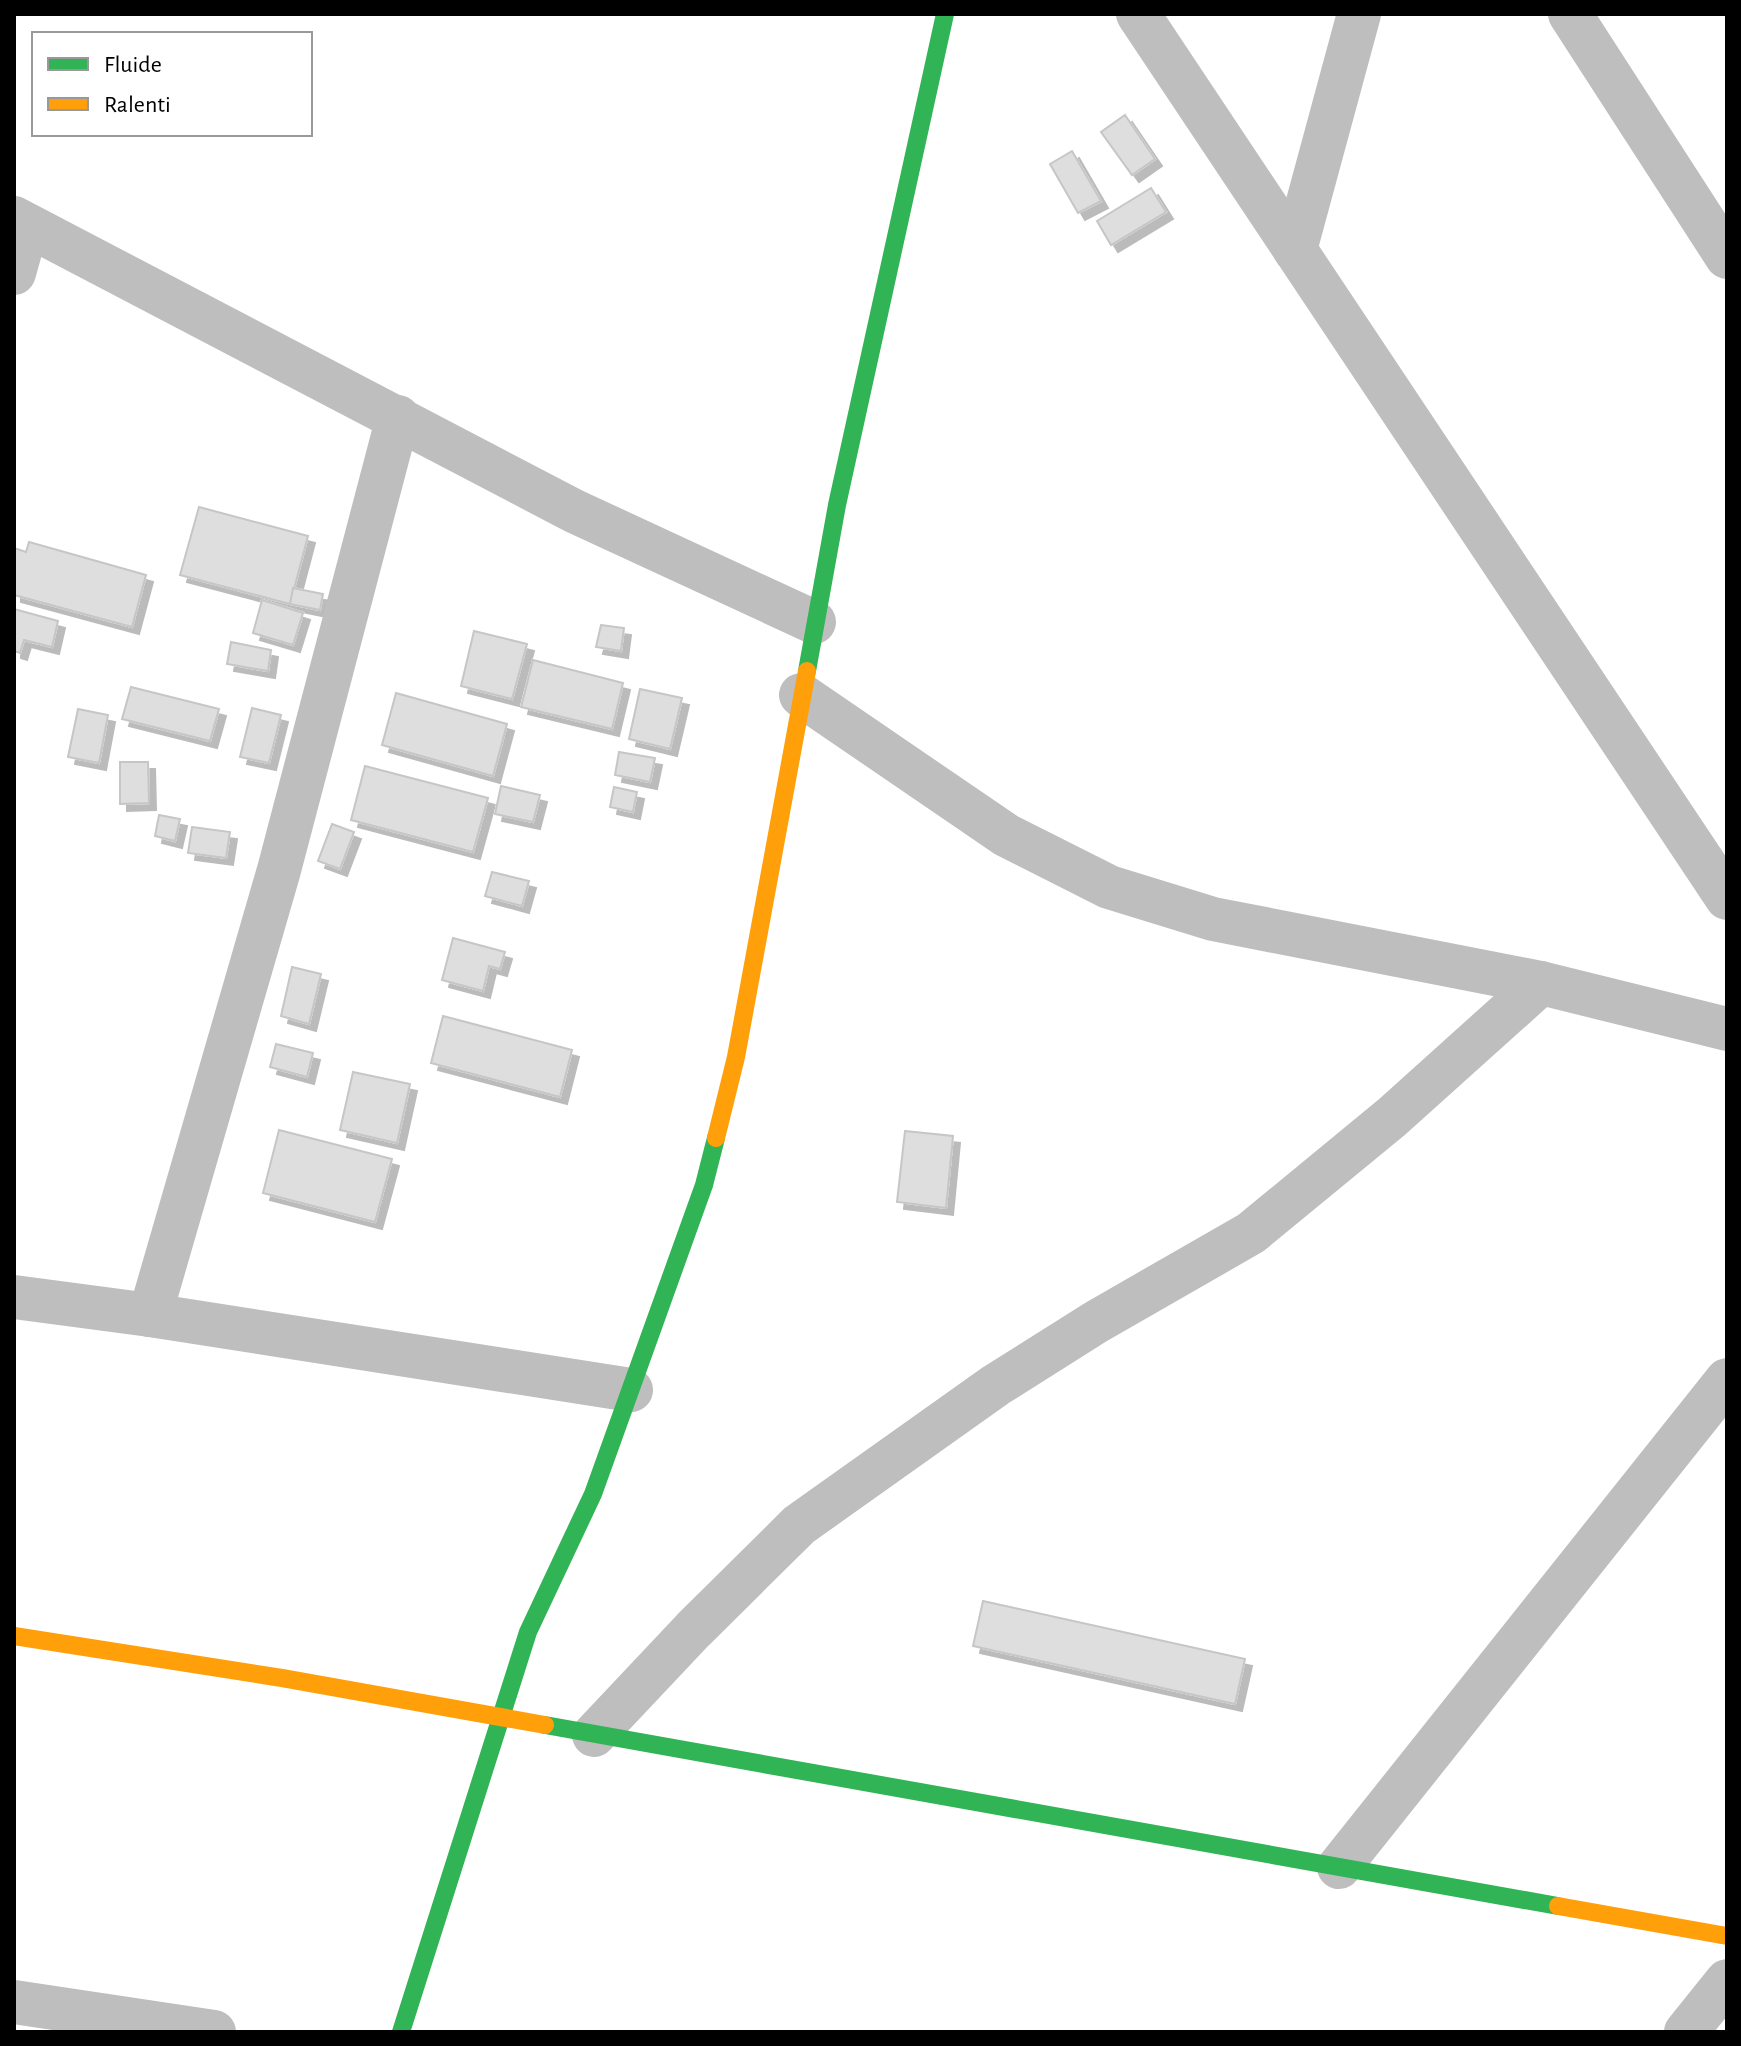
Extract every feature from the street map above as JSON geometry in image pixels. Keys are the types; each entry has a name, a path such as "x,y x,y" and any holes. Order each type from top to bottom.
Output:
{"street":[{"path":"401,2032 528,1632 593,1494 704,1185 736,1057 837,505 945,14"},
{"path":"1138,14 1295,250 1721,870"},
{"path":"1295,250 1359,14"},
{"path":"1570,14 1727,257"},
{"path":"14,273 20,222 574,511 814,622"},
{"path":"150,1315 279,870 398,417"},
{"path":"801,695 1006,835 1109,887 1213,919 1541,983 1727,1029"},
{"path":"594,1735 693,1630 799,1525 996,1385 1096,1322 1251,1233 1392,1117 1541,983"},
{"path":"14,1297 150,1315 631,1390"},
{"path":"1339,1867 1727,1380"},
{"path":"14,1636 282,1678 1727,1936"},
{"path":"1686,2032 1727,1981"},
{"path":"14,2002 214,2032"}],"building":[{"path":"1125,115 1155,159 1132,175 1101,132"},
{"path":"1072,151 1101,201 1078,213 1050,164"},
{"path":"1151,188 1166,212 1111,245 1097,221"},
{"path":"199,507 308,536 290,604 180,575"},
{"path":"29,542 146,575 132,627 14,595 14,548 26,552"},
{"path":"293,588 323,594 320,610 290,604"},
{"path":"262,600 303,613 293,645 253,633"},
{"path":"14,609 58,621 52,647 24,640 20,653 14,651"},
{"path":"601,625 624,628 621,651 596,647"},
{"path":"474,631 527,644 512,699 461,686"},
{"path":"231,642 271,650 268,671 227,664"},
{"path":"533,660 623,683 612,729 521,707"},
{"path":"131,687 219,709 210,741 122,719"},
{"path":"640,689 682,698 670,749 629,739"},
{"path":"396,693 507,724 493,776 382,745"},
{"path":"252,708 281,715 269,763 240,757"},
{"path":"78,709 108,715 99,763 68,757"},
{"path":"619,752 655,758 650,782 615,775"},
{"path":"120,762 148,762 149,803 120,804"},
{"path":"365,766 488,798 473,852 351,820"},
{"path":"501,786 540,795 533,822 495,814"},
{"path":"614,787 637,792 633,812 610,807"},
{"path":"159,815 180,819 175,841 155,836"},
{"path":"332,824 354,832 340,869 318,861"},
{"path":"192,827 230,832 226,858 188,853"},
{"path":"492,872 529,881 522,906 485,896"},
{"path":"453,938 505,952 500,969 489,966 483,991 442,980"},
{"path":"292,967 321,974 309,1024 281,1016"},
{"path":"443,1016 572,1050 560,1097 431,1063"},
{"path":"276,1044 313,1053 307,1077 270,1067"},
{"path":"353,1072 410,1084 397,1143 340,1130"},
{"path":"279,1130 392,1159 375,1222 263,1193"},
{"path":"905,1131 953,1136 946,1208 897,1202"},
{"path":"983,1601 1245,1659 1235,1704 973,1646"}],"traffic: fast":[{"path":"807,671 837,505 945,14"},
{"path":"401,2032 528,1632 593,1494 704,1185 716,1138"},
{"path":"545,1725 1558,1906"}],"traffic: slow":[{"path":"716,1138 736,1057 807,671"},
{"path":"14,1636 282,1678 545,1725"},
{"path":"1558,1906 1727,1936"}]}
